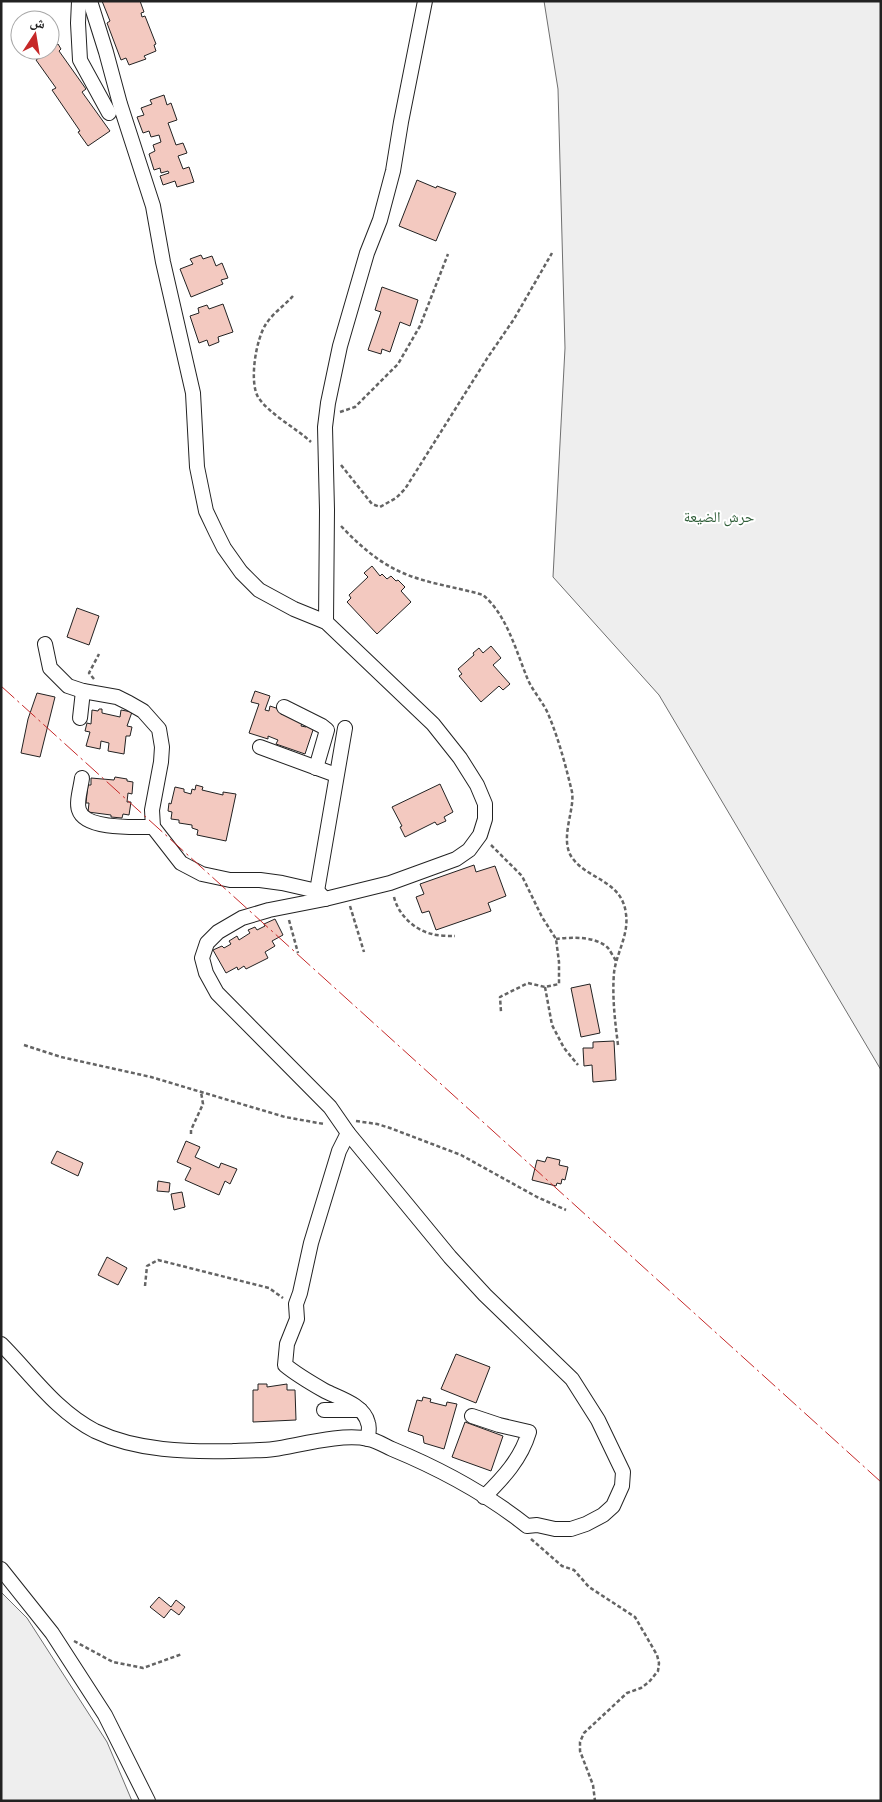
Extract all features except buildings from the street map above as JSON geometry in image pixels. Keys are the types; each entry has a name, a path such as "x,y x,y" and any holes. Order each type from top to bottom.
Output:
{"street":[{"path":"80,1 78,23 80,60 109,113"},
{"path":"1,1344 53,1401 68,1414 96,1431 123,1442 192,1452 272,1449 339,1438 368,1439 442,1473 508,1511 526,1526 537,1525 555,1529 571,1529 603,1515 613,1506 622,1486 623,1472 616,1455 598,1420 572,1379 485,1295 450,1257 344,1127 330,1107 217,993 206,973 202,958 207,943 218,932 242,918 321,895 346,893 390,883 456,859 469,850 480,835 485,819 485,804 477,785 460,758 432,724 326,622 294,609 259,590 241,572 224,548 206,511 196,468 193,393 163,262 153,206 120,104 90,1"},
{"path":"326,622 326,417 340,346 367,253 380,220 393,171 425,1"},
{"path":"45,644 50,668 68,686 116,698 144,711 159,729 162,747 152,810 153,827 181,863 202,874 230,880 260,880 282,883 321,895"},
{"path":"80,718 83,691"},
{"path":"284,707 327,730 316,768"},
{"path":"321,895 336,775 345,728"},
{"path":"260,747 336,775"},
{"path":"82,778 78,808 82,817 95,823 112,826 153,827"},
{"path":"344,1127 340,1151 311,1243 296,1304 296,1319 287,1344 285,1366 328,1392 348,1401 360,1410 368,1422 368,1439"},
{"path":"324,1410 360,1410"},
{"path":"472,1416 498,1425 529,1432 518,1458 502,1479 484,1497"},
{"path":"1,1569 52,1633 106,1715 148,1801"}],"path":[{"path":"340,465 372,504 380,507 396,498 409,482 488,357 514,320 552,253"},
{"path":"326,417 355,407 398,364 420,326 448,254"},
{"path":"293,296 266,323 258,341 253,371 254,388 259,398 270,409 325,454"},
{"path":"327,510 355,540 377,559 404,574 483,595 502,616 532,690 549,714 558,742 572,794 567,839 571,855 586,870 606,882 620,896 626,915 622,946 614,972 614,1015 618,1045"},
{"path":"99,654 89,673 94,679 108,688 116,698"},
{"path":"480,835 522,876 542,917 556,939 559,962 559,984 545,987 528,983 500,996 501,1012"},
{"path":"390,883 396,906 408,922 431,934 455,936"},
{"path":"346,893 364,952"},
{"path":"286,906 298,953"},
{"path":"556,939 570,937 600,943 608,948 617,962"},
{"path":"545,987 552,1025 564,1048 578,1065"},
{"path":"24,1045 61,1057 108,1066 285,1117 344,1127 362,1121 377,1124 461,1154 537,1197 566,1210"},
{"path":"191,1134 203,1104 200,1092"},
{"path":"145,1286 147,1266 158,1260 269,1288 286,1300 296,1304"},
{"path":"526,1526 531,1540 562,1566 574,1570 589,1587 635,1617 657,1655 658,1671 649,1682 627,1693 584,1733 580,1742 580,1751 593,1785 595,1801"},
{"path":"52,1633 79,1643 113,1662 143,1668 182,1654"}],"green space":[{"name":"حرش الضيعة","path":"544,1 881,1 881,1070 659,695 553,577 565,348 558,89"},
{"path":"1,1592 27,1618 107,1742 132,1801 1,1801"}],"power":[{"path":"1,686 881,1482"}]}
